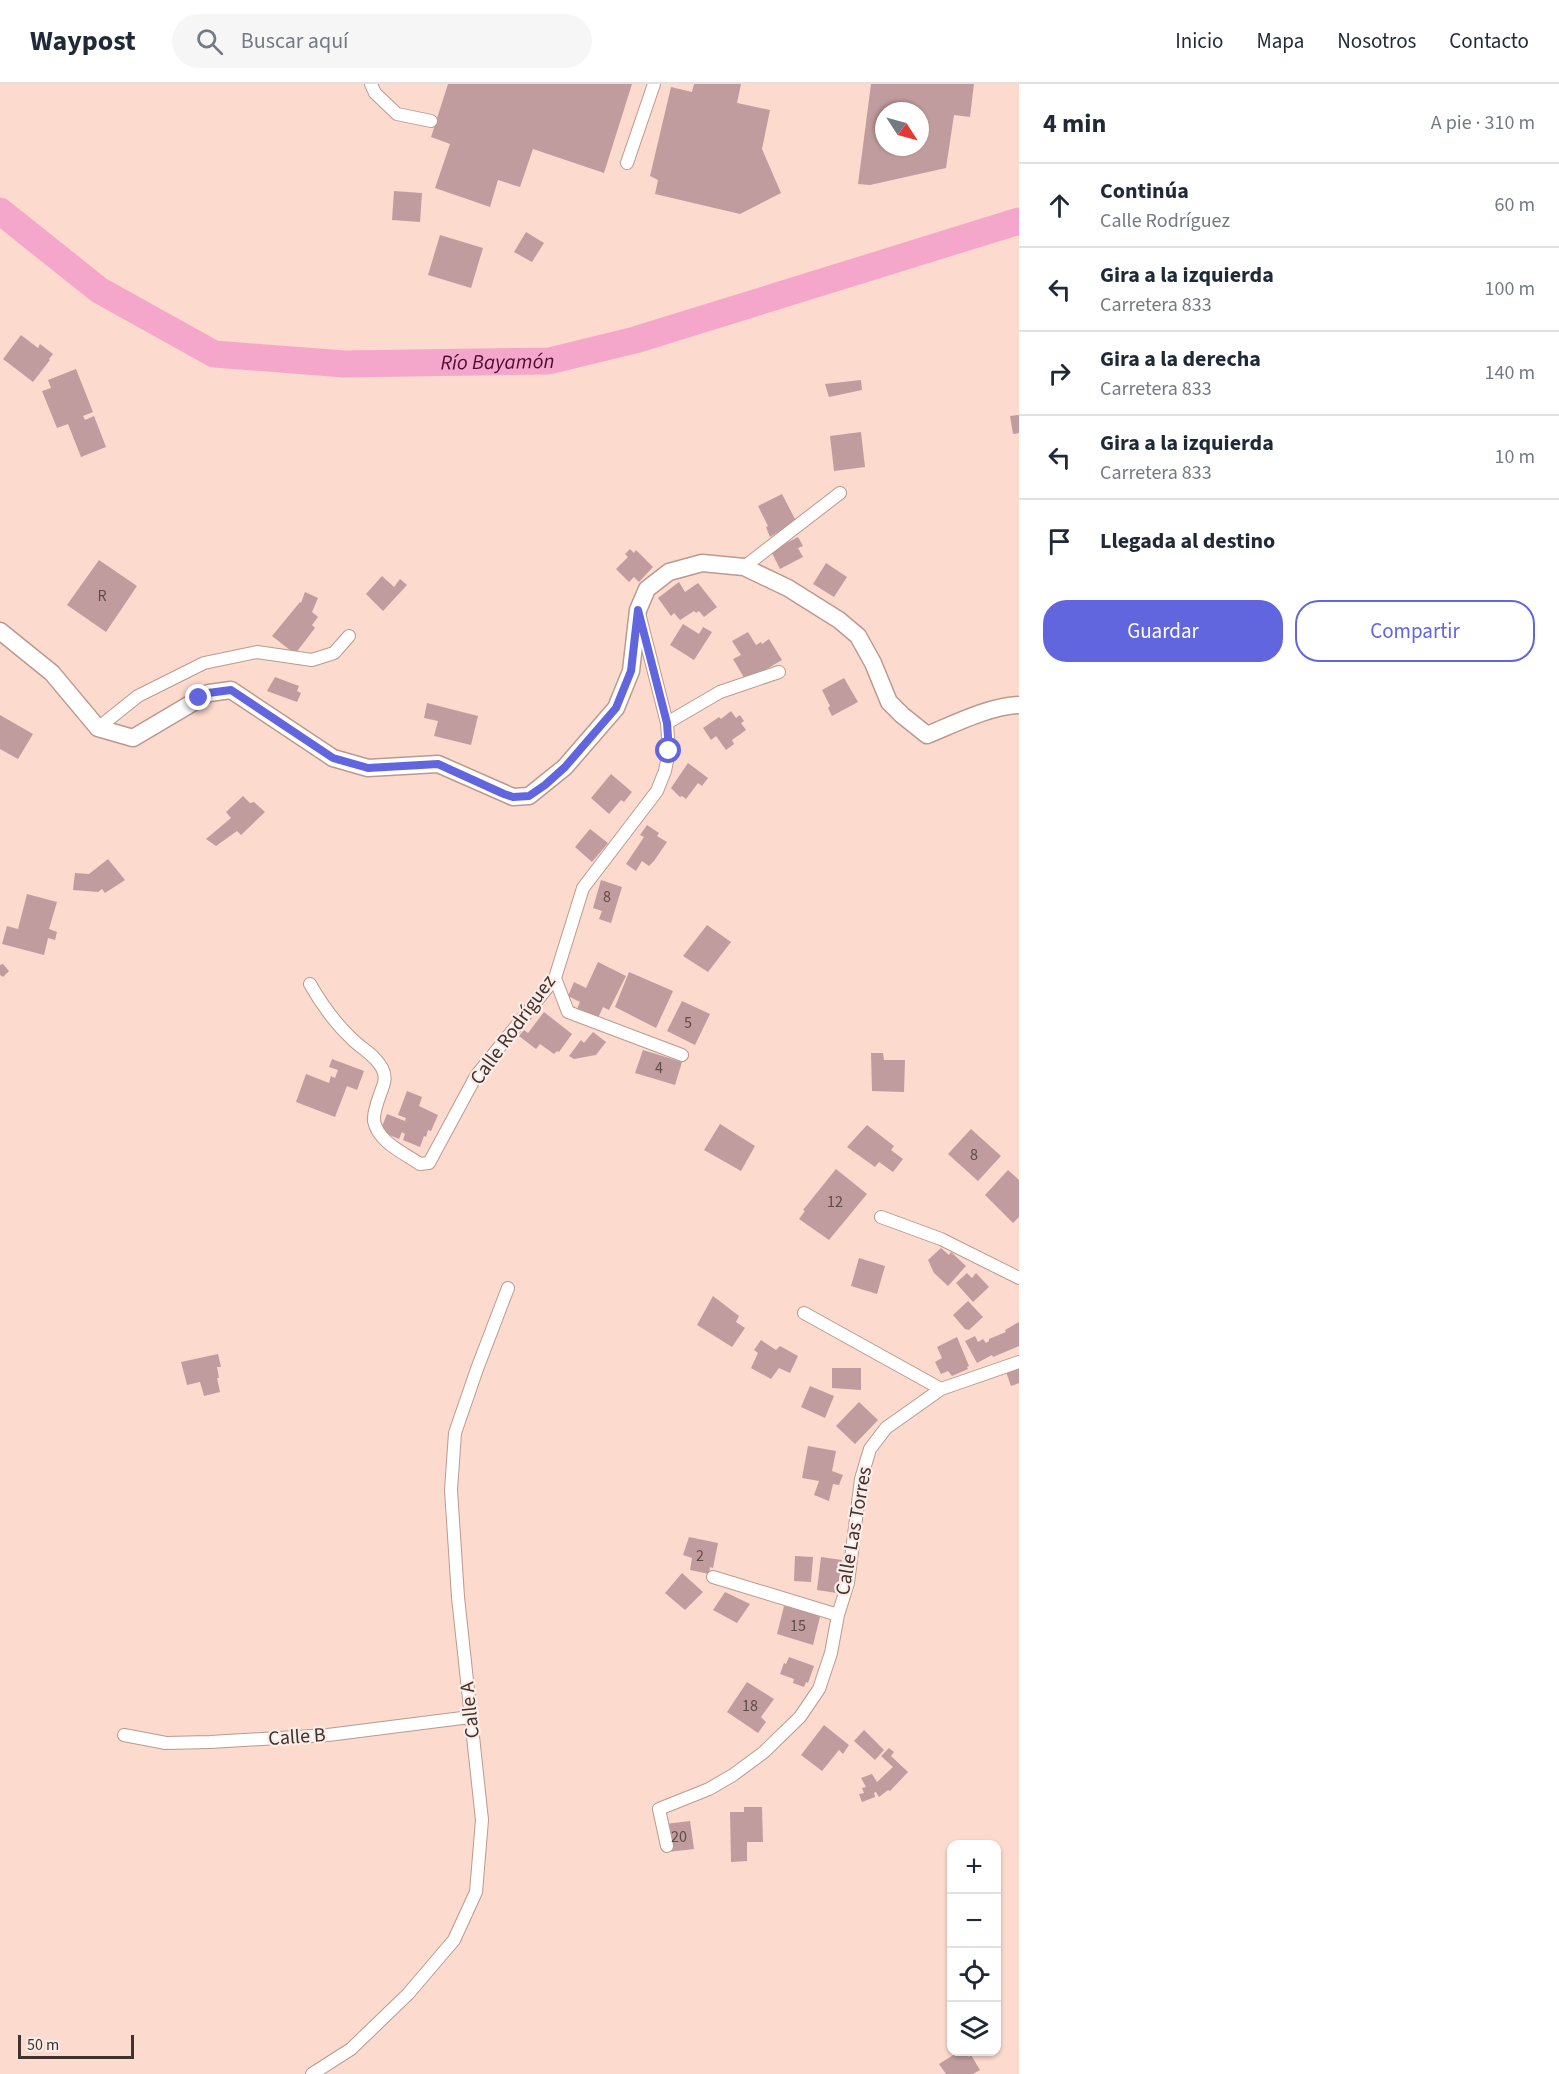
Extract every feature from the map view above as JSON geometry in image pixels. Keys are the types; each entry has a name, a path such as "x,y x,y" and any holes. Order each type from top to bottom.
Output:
{"street":[{"path":"371,84 375,93 397,114 431,121"},
{"path":"627,163 654,84"},
{"path":"744,567 840,493"},
{"path":"0,631 52,673 98,728 133,738 208,693 231,690 333,758 368,768 438,764 513,797 529,796 545,785 565,767 616,708 631,671 638,610 647,589 669,572 702,563 744,567 789,588 839,620 858,636 873,663 889,702 902,716 927,735 970,717 1010,705 1019,705"},
{"name":"Calle Rodríguez","path":"310,984 334,1021 374,1057 381,1067 386,1078 374,1120 379,1132 389,1144 420,1164 429,1162 476,1076 555,978 583,888 657,791 669,751 667,723 638,610"},
{"path":"98,728 138,696 204,663 257,652 312,660 334,653 349,636"},
{"path":"667,723 720,692 779,672"},
{"path":"555,978 568,1012 682,1056"},
{"path":"881,1217 942,1239 1019,1278"},
{"name":"Calle A","path":"312,2074 351,2049 408,1994 454,1941 476,1892 482,1820 458,1597 451,1490 455,1433 508,1288"},
{"path":"804,1313 941,1389"},
{"name":"Calle Las Torres","path":"667,1846 659,1809 709,1790 734,1775 764,1752 800,1717 819,1689 831,1653 838,1615 848,1583 861,1479 870,1449 886,1428 941,1389 1019,1362"},
{"path":"713,1577 838,1615"},
{"name":"Calle B","path":"124,1736 166,1743 210,1742 328,1735 470,1717"}],"building":[{"path":"448,84 632,84 604,173 533,149 520,187 498,180 490,207 435,188 450,144 431,137"},
{"path":"694,84 741,84 737,103 770,110 762,149 781,193 740,214 655,194 658,180 650,176 671,87 692,92"},
{"path":"871,84 974,84 970,117 954,115 946,168 870,185 858,184"},
{"path":"394,191 422,193 420,222 392,220"},
{"path":"526,232 544,243 532,262 514,252"},
{"path":"440,235 483,248 471,288 428,275"},
{"path":"21,335 38,348 40,344 53,354 33,382 3,359"},
{"path":"76,369 93,412 83,416 85,420 94,416 106,447 81,457 68,424 57,428 42,391 51,388 48,380"},
{"path":"861,380 862,390 829,397 825,384"},
{"path":"1019,415 1019,433 1013,434 1010,416"},
{"path":"861,432 865,467 834,471 830,436"},
{"path":"782,494 796,521 770,537 766,527 768,526 758,506"},
{"path":"798,537 803,546 798,548 803,557 780,569 771,551"},
{"path":"630,549 634,553 636,550 653,567 639,582 634,577 629,582 616,569 628,557 625,554"},
{"path":"99,560 137,586 106,632 67,605"},
{"path":"826,563 847,577 834,597 813,584"},
{"path":"382,576 394,587 400,579 407,585 383,611 366,594"},
{"path":"679,582 685,592 698,583 717,607 704,617 699,611 696,613 694,611 680,620 674,613 671,616 658,598"},
{"path":"305,592 318,598 312,612 318,617 312,625 315,628 295,654 272,636 301,603"},
{"path":"683,624 699,634 703,627 712,632 694,660 670,645"},
{"path":"748,632 756,645 769,639 782,660 746,681 733,659 741,655 732,641"},
{"path":"275,677 299,686 297,691 301,693 297,702 267,691"},
{"path":"844,678 858,702 832,716 822,690"},
{"path":"427,703 478,716 471,745 434,736 438,721 424,718"},
{"path":"731,711 736,718 740,715 744,721 741,723 746,730 732,740 734,744 726,750 716,736 711,740 703,728"},
{"path":"0,715 33,734 18,759 0,749"},
{"path":"688,763 708,778 702,786 698,783 686,799 680,797 671,788"},
{"path":"611,774 632,792 624,802 621,800 609,814 591,798"},
{"path":"243,796 265,812 241,835 237,831 216,846 206,839 231,818 226,812"},
{"path":"647,825 659,833 657,836 667,842 649,866 642,861 636,871 626,864 644,837 640,835"},
{"path":"590,829 608,843 592,862 575,847"},
{"path":"108,859 125,880 105,893 102,889 98,892 73,890 75,873 89,874"},
{"path":"601,880 622,887 611,923 599,919 602,911 593,908"},
{"path":"27,894 57,902 49,929 57,932 55,940 48,938 44,955 2,944 7,926 18,929"},
{"path":"707,925 731,942 708,972 683,956"},
{"path":"598,962 626,976 609,1010 603,1007 598,1018 577,1009 580,1002 568,996 574,982 586,988"},
{"path":"3,964 9,971 3,977 0,975 0,965"},
{"path":"629,972 673,991 656,1028 615,1007"},
{"path":"682,1001 710,1014 695,1045 667,1031"},
{"path":"544,1012 572,1034 559,1052 554,1054 540,1044 536,1049 519,1036 524,1030 528,1033"},
{"path":"593,1032 606,1042 596,1055 574,1059 569,1056 581,1040 584,1043"},
{"path":"643,1050 682,1062 675,1085 635,1073"},
{"path":"871,1053 883,1053 884,1060 905,1060 904,1092 872,1091"},
{"path":"332,1059 364,1071 357,1090 347,1086 335,1117 296,1102 306,1074 329,1083 331,1076 335,1078 338,1070 329,1067"},
{"path":"407,1091 422,1097 419,1106 438,1115 431,1131 428,1130 426,1137 424,1136 420,1147 403,1140 405,1134 402,1132 399,1139 380,1131 387,1114 405,1121 406,1118 398,1115"},
{"path":"720,1124 755,1146 741,1171 704,1150"},
{"path":"867,1125 894,1146 891,1150 903,1159 893,1172 879,1162 875,1167 847,1147"},
{"path":"971,1129 1001,1156 978,1181 948,1154"},
{"path":"836,1169 867,1194 829,1240 799,1219 805,1211 803,1210"},
{"path":"1008,1170 1019,1180 1019,1217 1013,1223 985,1195"},
{"path":"941,1248 949,1255 951,1252 966,1266 948,1286 934,1273 928,1260"},
{"path":"859,1258 885,1266 877,1294 851,1286"},
{"path":"967,1273 972,1278 976,1273 989,1287 973,1302 956,1283"},
{"path":"713,1296 739,1316 736,1322 745,1328 732,1347 697,1325"},
{"path":"968,1301 983,1317 969,1330 965,1329 953,1315"},
{"path":"1019,1322 1019,1346 977,1363 965,1341 975,1336 978,1342 983,1339 986,1343"},
{"path":"957,1337 969,1366 968,1369 952,1376 948,1371 941,1374 935,1362 942,1358 937,1347"},
{"path":"761,1340 776,1350 780,1346 798,1356 790,1373 779,1368 771,1379 751,1368 758,1353 754,1350"},
{"path":"218,1354 221,1367 217,1367 220,1392 204,1396 200,1382 187,1385 181,1362"},
{"path":"1019,1365 1019,1383 1011,1386 1005,1369"},
{"path":"832,1368 861,1368 861,1390 832,1388"},
{"path":"810,1386 834,1396 825,1418 801,1407"},
{"path":"859,1402 878,1420 855,1444 836,1426"},
{"path":"808,1446 836,1451 832,1471 843,1475 839,1485 833,1484 829,1501 814,1495 819,1481 802,1478"},
{"path":"689,1537 718,1543 713,1568 710,1567 709,1574 690,1570 692,1558 683,1555"},
{"path":"795,1556 813,1557 811,1582 794,1581"},
{"path":"821,1557 842,1560 837,1593 817,1590"},
{"path":"682,1573 703,1592 685,1610 665,1593"},
{"path":"725,1592 750,1604 737,1623 713,1610"},
{"path":"784,1606 817,1614 820,1617 813,1645 777,1634"},
{"path":"789,1657 814,1666 808,1683 806,1682 804,1687 793,1683 794,1679 780,1674"},
{"path":"747,1682 774,1699 761,1717 766,1722 758,1733 727,1712"},
{"path":"824,1725 849,1745 843,1754 839,1750 822,1771 801,1755"},
{"path":"864,1730 884,1750 875,1760 854,1741"},
{"path":"889,1748 894,1752 891,1756 908,1772 890,1791 888,1790 879,1797 876,1792 875,1797 862,1802 859,1794 864,1793 862,1788 866,1787 861,1778 872,1774 877,1782 893,1767 881,1756"},
{"path":"744,1807 762,1807 763,1842 747,1842 747,1861 731,1862 730,1812 744,1812"},
{"path":"690,1821 694,1849 668,1852 665,1824"},
{"path":"952,2056 972,2056 980,2070 973,2074 946,2074 939,2064"}],"waterway":[{"name":"Río Bayamón","path":"0,211 99,290 214,354 344,364 549,361 635,340 1019,221"}],"route":[{"path":"199,698 208,693 231,690 333,758 368,768 438,764 504,794 513,797 529,796 565,767 616,708 631,671 638,610 667,723 669,751"}]}
